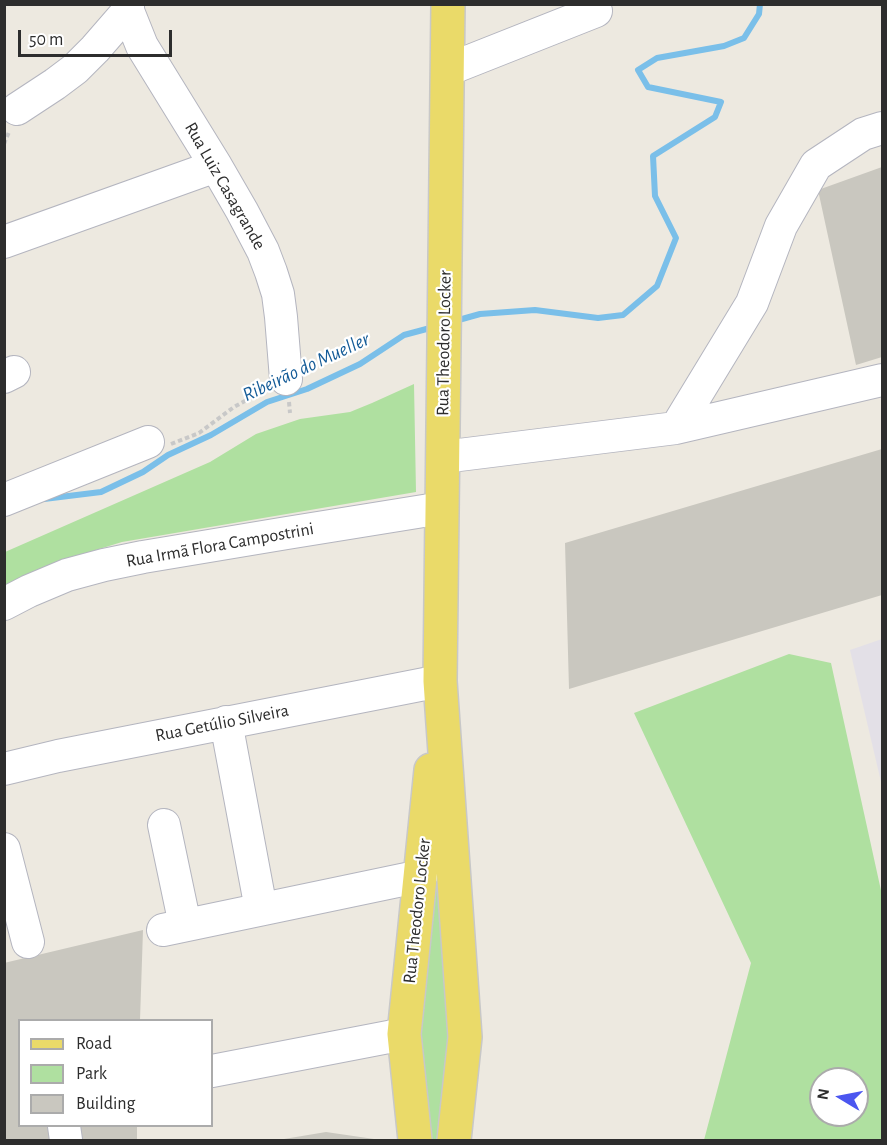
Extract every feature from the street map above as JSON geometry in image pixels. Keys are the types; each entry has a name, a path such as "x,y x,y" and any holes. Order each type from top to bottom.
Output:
{"main road":[{"name":"Rua Theodoro Locker","path":"448,4 441,681 465,1037 454,1140"},
{"name":"Rua Theodoro Locker","path":"415,1140 404,1034 441,681"}],"street":[{"path":"17,109 75,69 95,49 128,8"},
{"name":"Rua Luiz Casagrande","path":"128,8 142,46 242,211 271,272 278,294 286,379"},
{"path":"447,70 596,10"},
{"path":"676,428 752,303 781,226 816,165 863,134 882,128"},
{"path":"4,242 216,166"},
{"path":"443,457 676,428 882,380"},
{"path":"4,500 148,442"},
{"name":"Rua Irmã Flora Campostrini","path":"4,604 68,575 104,565 442,508"},
{"name":"Rua Getúlio Silveira","path":"4,769 225,722 441,681"},
{"path":"225,722 261,909"},
{"path":"164,825 174,928 421,876"},
{"path":"4,849 28,942"},
{"path":"213,1071 404,1034"}],"path":[{"path":"148,442 159,447 200,433 234,407 286,379"}],"shaded area":[{"path":"882,639 882,786 850,650"}],"green space":[{"path":"414,384 416,492 122,542 67,559 5,586 5,552 210,462 256,434 300,419 350,412"},
{"path":"789,654 831,663 882,895 882,1140 704,1140 751,963 634,713"},
{"path":"438,770 459,1025 447,1140 424,1140 414,1021"}],"building":[{"path":"882,167 882,357 856,365 818,190"},
{"path":"882,449 882,595 569,689 565,543"},
{"path":"143,930 140,1019 18,1019 18,1127 137,1127 137,1140 4,1140 4,963"},
{"path":"326,1132 374,1139 374,1140 284,1140"}],"waterway":[{"name":"Ribeirão do Mueller","path":"455,321 480,314 535,310 598,318 623,315 657,286 676,238 655,196 653,156 715,117 721,102 648,87 638,70 657,58 724,46 744,38 759,14 760,4"},
{"name":"Ribeirão do Mueller","path":"44,499 101,492 143,472 168,455 211,435 267,402 307,389 360,364 404,335 434,327"}]}
